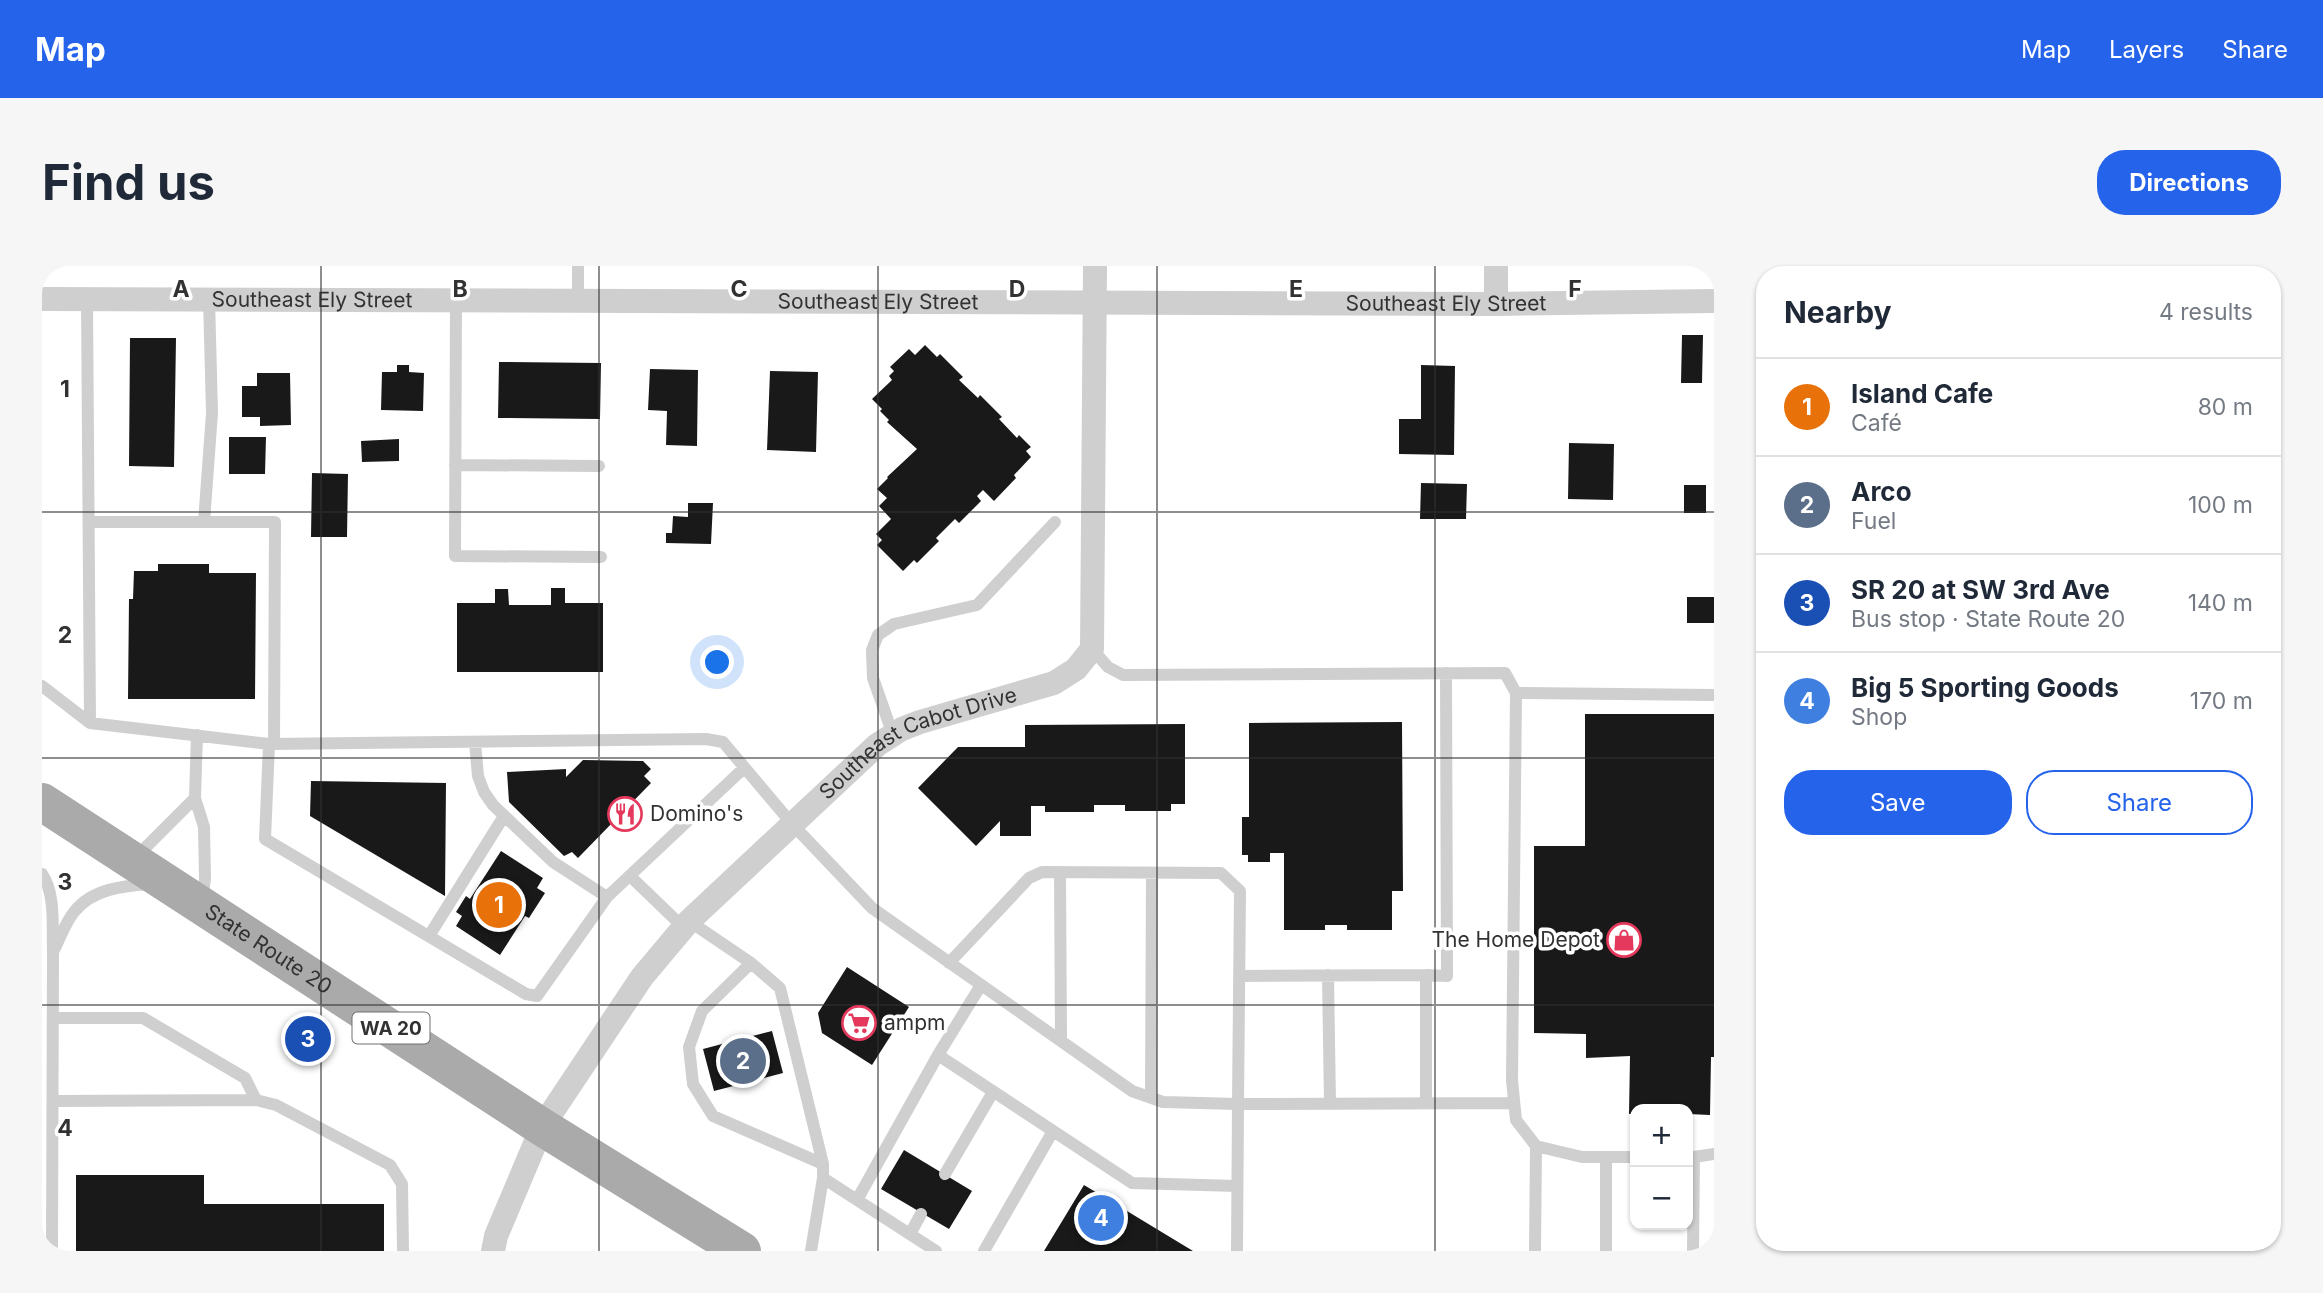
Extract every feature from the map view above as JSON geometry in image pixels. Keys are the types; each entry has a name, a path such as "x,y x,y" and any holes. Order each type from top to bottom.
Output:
{"main road":[{"name":"State Route 20","path":"42,802 542,1127 742,1251"}],"street":[{"path":"1092,649 1095,266"},
{"path":"1496,266 1496,304"},
{"name":"Southeast Ely Street","path":"42,299 1496,304 1714,301"},
{"name":"Southeast Cabot Drive","path":"493,1251 496,1237 542,1127 642,977 686,924 877,745 919,722 1054,683 1076,669 1092,649"}],"lane":[{"path":"578,266 578,300"},
{"path":"87,299 90,723"},
{"path":"204,522 212,413 209,299"},
{"path":"456,299 455,556 601,557"},
{"path":"455,465 599,466"},
{"path":"89,522 275,522 271,744 265,839 526,994 537,996 607,897 744,768"},
{"path":"893,735 873,678 872,650 878,635 894,624 977,605 1055,522"},
{"path":"1092,649 1108,667 1123,675 1505,673 1516,693 1512,1080 1516,1119 1536,1146 1535,1251"},
{"path":"1239,976 1447,976 1446,673"},
{"path":"42,686 90,723 271,744 706,739 723,742 793,825 872,908 1132,1091 1163,1102 1514,1102"},
{"path":"1516,693 1714,695"},
{"path":"53,952 74,911 113,887 156,884 188,895 205,879 204,827 195,799 197,735"},
{"path":"475,742 478,775 484,792 504,816 554,862 607,897"},
{"path":"133,860 195,799"},
{"path":"429,936 504,816"},
{"path":"949,963 1029,878 1042,872 1221,873 1240,891 1237,1251"},
{"path":"1060,872 1061,1041"},
{"path":"1151,1097 1152,873"},
{"path":"42,874 47,880 52,910 53,952 53,1018 47,1084 53,1101 47,1161 49,1243"},
{"path":"630,876 686,924 751,963 780,988 823,1164 811,1251"},
{"path":"751,963 702,1011 689,1047 694,1084 713,1116 823,1164"},
{"path":"1328,975 1330,1104"},
{"path":"1426,975 1426,1103"},
{"path":"857,1200 938,1055 981,985"},
{"path":"53,1018 143,1018 246,1078 256,1100"},
{"path":"938,1055 1132,1183 1237,1186"},
{"path":"945,1174 993,1092"},
{"path":"53,1101 256,1100 276,1105 390,1165 402,1184 402,1251"},
{"path":"985,1251 1053,1131"},
{"path":"1536,1146 1582,1157 1630,1157"},
{"path":"1693,1157 1714,1154"},
{"path":"1606,1157 1606,1251"},
{"path":"1691,1167 1693,1251"},
{"path":"823,1178 936,1251"},
{"path":"910,1234 921,1214"}],"building":[{"path":"1682,335 1703,335 1702,383 1681,383"},
{"path":"130,338 176,338 174,467 129,466"},
{"path":"925,345 937,357 940,354 963,377 959,380 978,398 980,395 1002,417 999,419 1017,438 1019,435 1031,447 1026,451 1031,457 994,501 983,490 977,496 981,501 959,523 955,519 936,538 939,541 917,563 914,560 903,571 877,545 882,540 876,534 891,519 879,506 887,498 877,489 917,449 887,422 889,420 880,411 882,409 872,399 892,380 889,376 894,371 890,367 909,349 915,355"},
{"path":"499,362 601,363 600,419 498,418"},
{"path":"397,365 409,365 409,372 424,373 423,411 381,410 382,372 397,372"},
{"path":"1421,365 1455,366 1454,455 1399,454 1399,419 1421,419"},
{"path":"650,369 698,370 697,446 666,445 667,411 648,410"},
{"path":"770,371 818,372 816,452 767,450"},
{"path":"257,373 290,373 291,425 260,426 260,417 242,417 242,386 257,386"},
{"path":"229,437 266,437 265,474 229,474"},
{"path":"399,439 399,461 362,462 361,441"},
{"path":"1569,443 1614,444 1613,500 1568,499"},
{"path":"312,473 348,474 347,537 311,537"},
{"path":"1421,483 1467,484 1466,519 1420,519"},
{"path":"1684,485 1706,485 1706,513 1684,513"},
{"path":"688,503 713,503 711,544 666,543 666,533 672,533 673,516 688,517"},
{"path":"158,564 209,564 209,573 256,573 255,699 128,699 129,599 133,599 134,571 158,571"},
{"path":"551,588 565,588 565,603 603,603 603,672 457,672 457,603 495,603 495,589 508,589 509,605 551,605"},
{"path":"1687,597 1714,597 1714,623 1687,623"},
{"name":"The Home Depot","path":"1585,714 1714,714 1714,1057 1711,1057 1710,1115 1693,1114 1693,1104 1630,1104 1629,1114 1630,1056 1586,1058 1586,1034 1534,1033 1534,846 1585,846"},
{"path":"1402,722 1403,891 1392,891 1392,930 1347,930 1347,925 1325,925 1325,930 1284,930 1284,853 1270,853 1270,862 1248,862 1248,855 1242,855 1242,817 1249,817 1249,723"},
{"path":"1185,724 1185,804 1171,804 1171,811 1125,811 1125,805 1094,805 1094,812 1045,812 1045,806 1031,806 1031,836 1000,836 1000,821 976,846 918,788 958,747 1025,747 1025,725"},
{"path":"583,760 643,761 651,769 644,776 651,783 578,858 572,852 564,856 509,802 507,772 566,769 566,777"},
{"path":"311,781 446,783 445,896 310,816"},
{"path":"501,851 543,878 537,888 545,893 529,918 525,916 500,955 456,926 462,916 456,912 466,896 470,899"},
{"name":"ampm","path":"847,967 909,1007 872,1065 822,1033 818,1013"},
{"path":"772,1031 783,1073 714,1091 703,1049"},
{"path":"904,1150 972,1191 949,1229 881,1189"},
{"path":"76,1175 204,1175 204,1204 384,1204 384,1251 76,1251"},
{"path":"1084,1185 1193,1251 1044,1251"}],"place":[{"name":"Domino's","path":"625,814"},
{"name":"Island Cafe","path":"499,905"},
{"name":"The Home Depot","path":"1624,940"},
{"name":"ampm","path":"859,1023"},
{"name":"SR 20 at SW 3rd Ave","path":"308,1039"},
{"name":"Arco","path":"743,1061"},
{"name":"Big 5 Sporting Goods","path":"1101,1218"}]}
